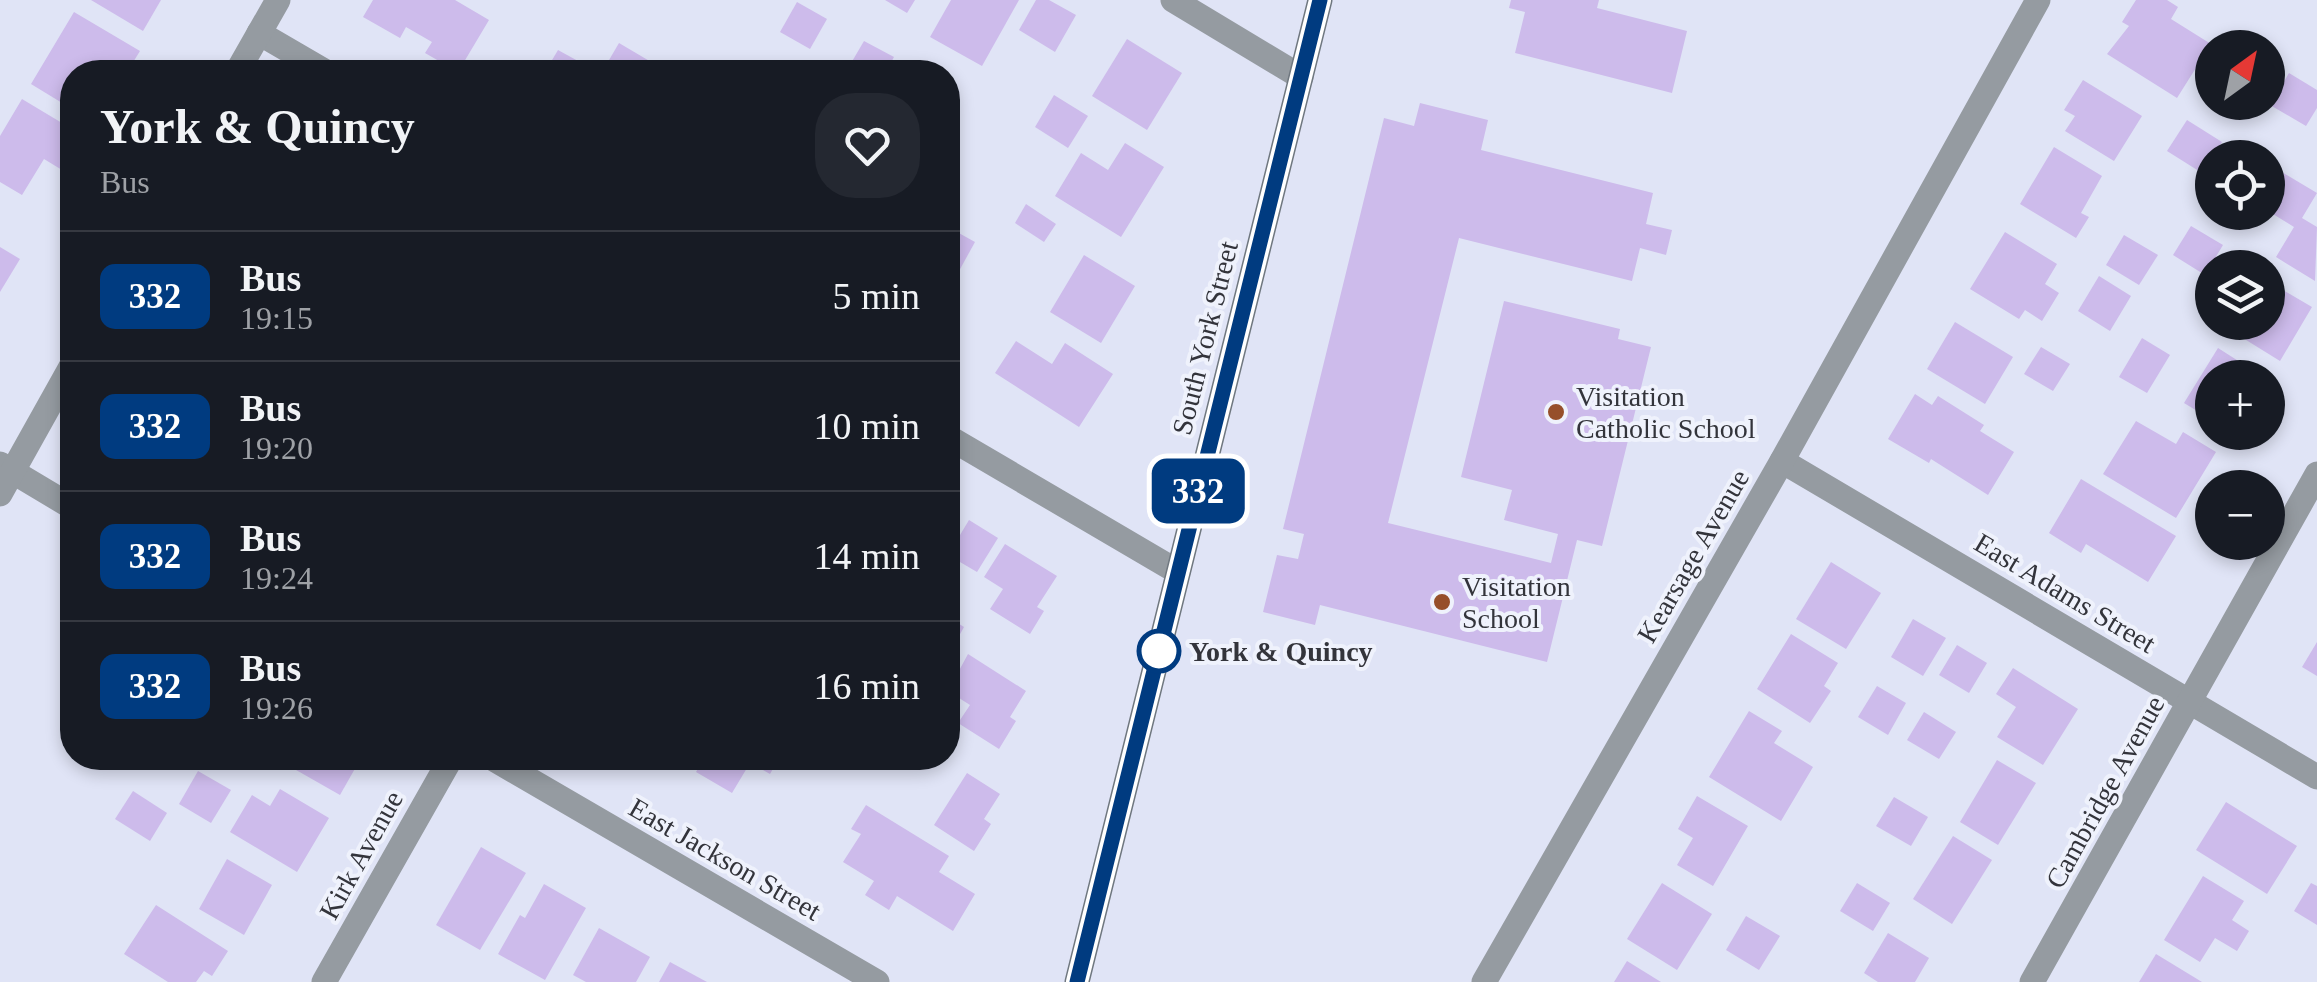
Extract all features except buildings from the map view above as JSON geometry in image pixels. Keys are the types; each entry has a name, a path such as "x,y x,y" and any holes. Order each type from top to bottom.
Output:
{"main road":[{"name":"South York Street","path":"1077,982 1320,0"}],"street":[{"path":"244,60 278,0"},
{"path":"1172,0 1301,77"},
{"name":"Kearsage Avenue","path":"1484,982 1782,461 2038,0"},
{"path":"259,34 305,60"},
{"path":"60,385 4,476 60,502"},
{"path":"960,444 1178,572"},
{"name":"East Adams Street","path":"1782,461 2317,777"},
{"name":"Cambridge Avenue","path":"2032,982 2317,474"},
{"name":"Kirk Avenue","path":"324,982 443,770"},
{"name":"East Jackson Street","path":"513,770 877,982"}],"bus line":[{"name":"332","path":"1077,982 1320,0"}],"place":[{"name":"Visitation Catholic School","path":"1556,412"},
{"name":"Visitation School","path":"1442,602"},
{"name":"York & Quincy","path":"1159,651"}]}
